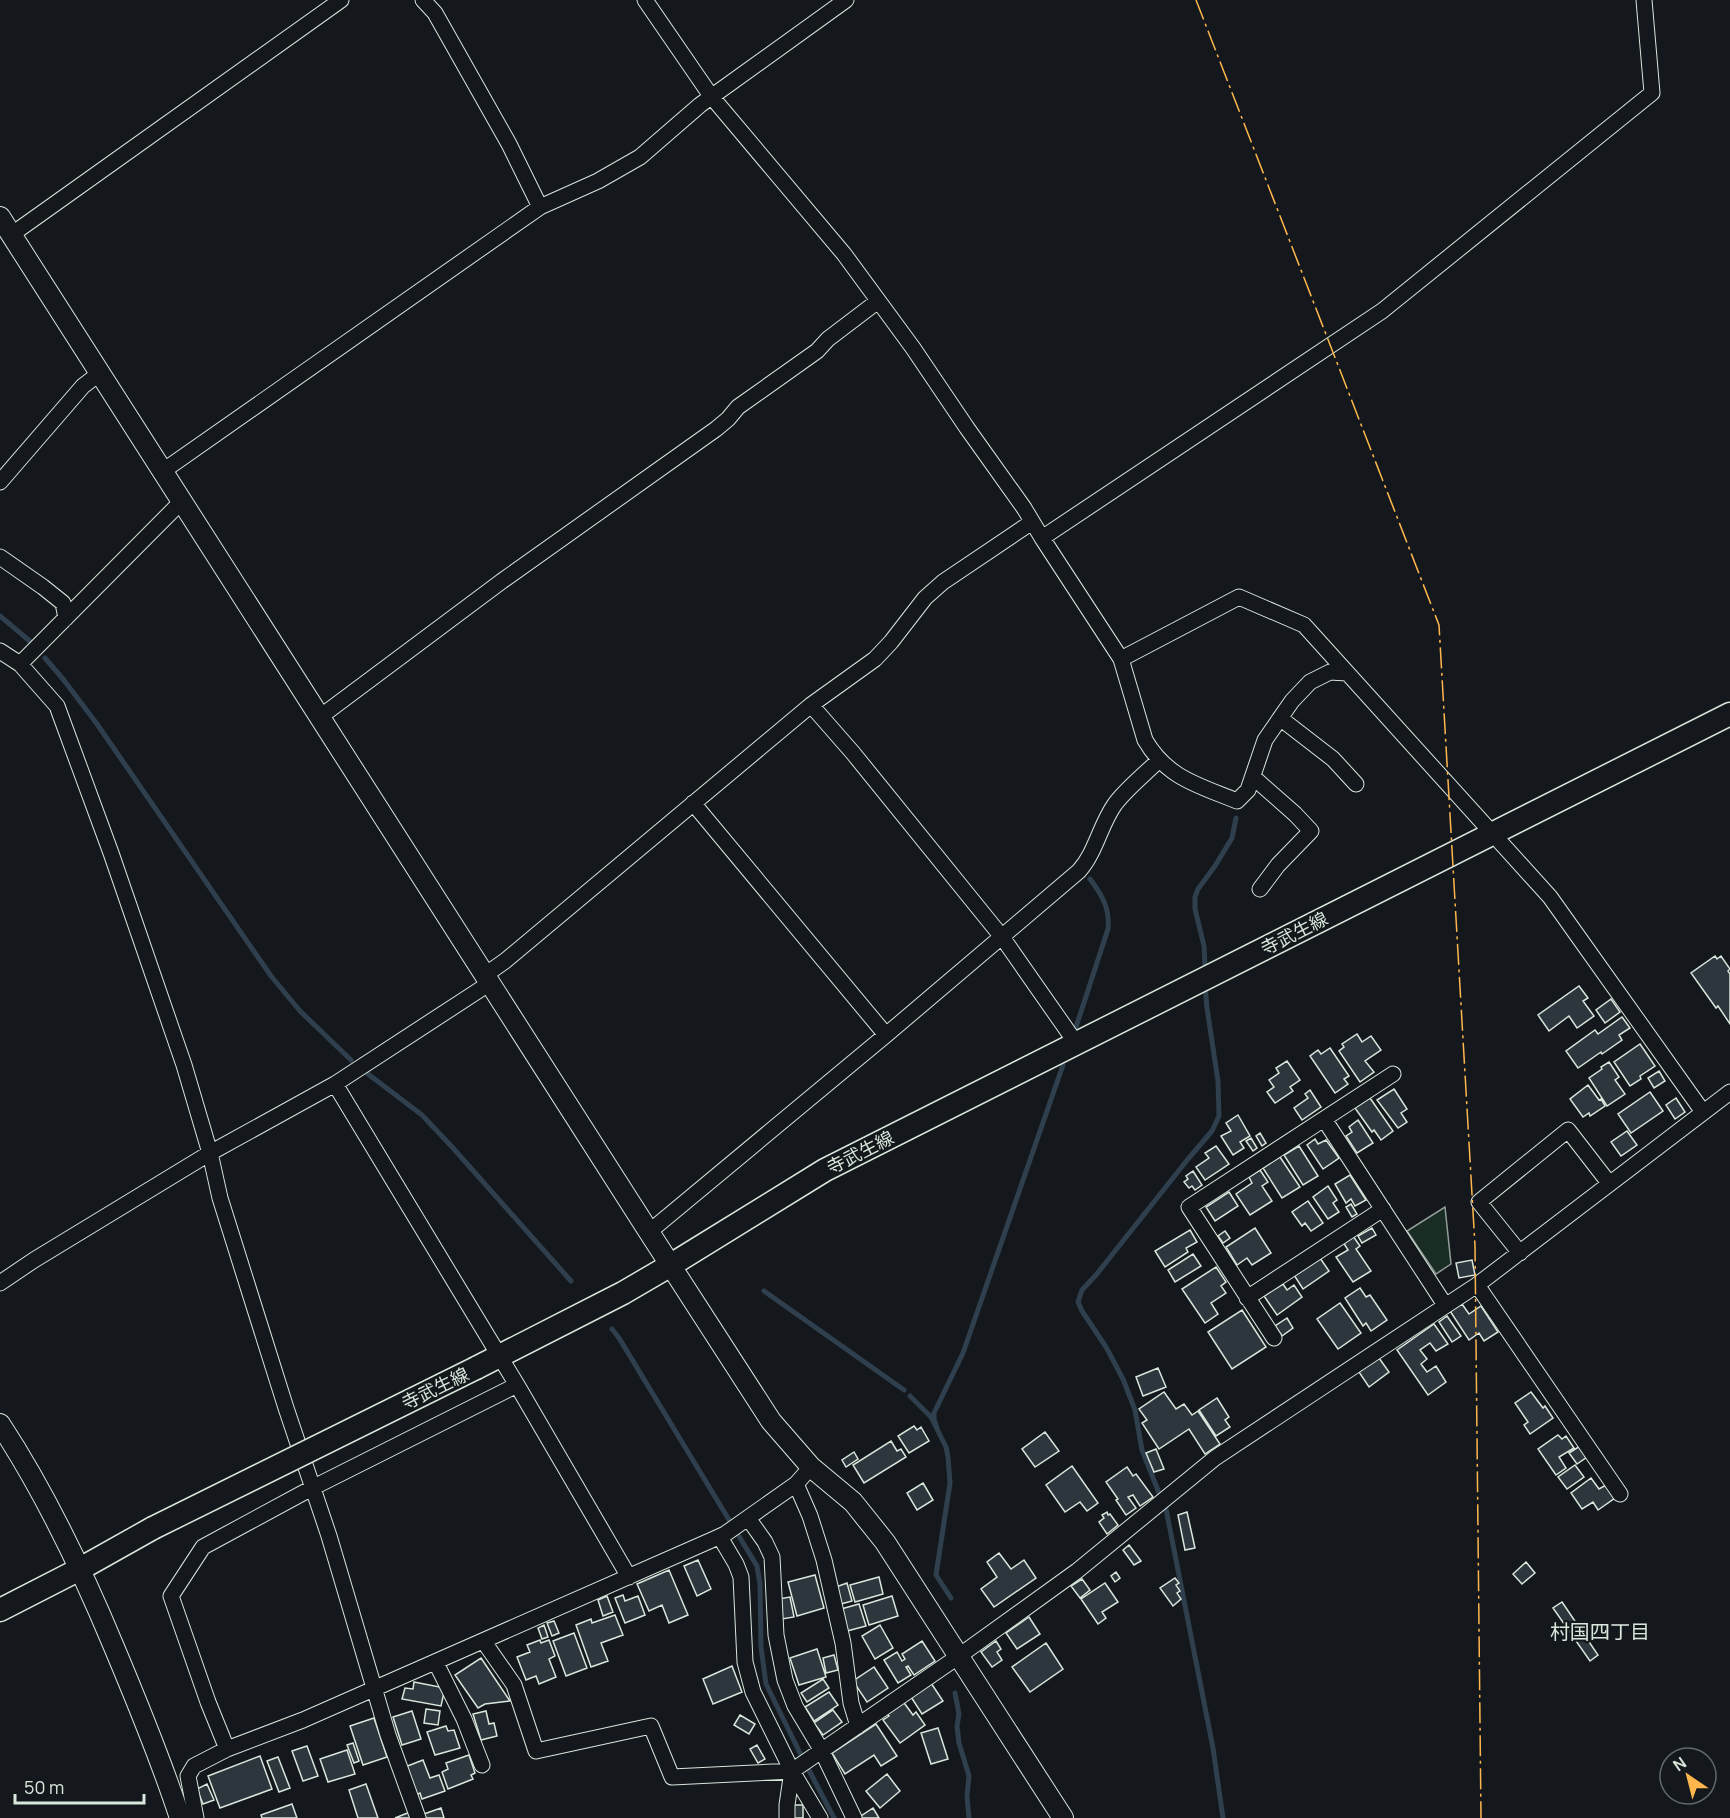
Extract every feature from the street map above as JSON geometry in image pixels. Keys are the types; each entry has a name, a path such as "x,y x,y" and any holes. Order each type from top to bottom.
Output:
{"main road":[{"name":"寺武生線","path":"0,1610 153,1528 623,1293 825,1170 1730,714"}],"street":[{"path":"11,235 341,0"},
{"path":"423,0 435,13 509,144 540,207"},
{"path":"645,0 711,96 844,254 1024,508 1121,659 1145,740 1169,770 1184,779 1237,801 1248,790 1265,740 1292,701 1310,682 1330,672 1347,673"},
{"path":"163,471 540,207 598,181 640,157 711,96 846,0"},
{"path":"1042,538 1382,310 1652,93 1644,0"},
{"path":"0,217 771,1421 812,1467 853,1502 875,1528 1063,1818"},
{"path":"320,717 502,581 716,429 738,407 817,351 828,339 878,301"},
{"path":"1,479 82,386 100,373"},
{"path":"20,664 182,501"},
{"path":"0,1283 210,1153 335,1084 488,979 505,961 811,705 875,659 925,598 943,582 1032,522"},
{"path":"0,557 63,603 66,618"},
{"path":"1121,659 1239,597 1304,626 1550,897 1703,1112"},
{"path":"0,651 20,664 57,706 111,854 180,1054 210,1153 220,1198 388,1735 418,1818"},
{"path":"811,705 853,753 1002,937 1076,1043"},
{"path":"1280,718 1333,759 1356,784"},
{"path":"649,1232 886,1035 1083,866 1104,822 1116,803 1159,760"},
{"path":"1253,777 1311,831 1278,865 1260,889"},
{"path":"693,803 886,1035"},
{"path":"1274,1338 1189,1207 1393,1074"},
{"path":"335,1084 517,1385 629,1577"},
{"path":"484,1642 514,1684 536,1750 651,1726 672,1778 794,1770 1077,1571 1215,1458 1477,1285 1730,1092"},
{"path":"1324,1119 1445,1305"},
{"path":"1520,1253 1479,1202 1568,1130 1609,1183"},
{"path":"1247,1298 1383,1209"},
{"path":"1477,1285 1620,1494"},
{"path":"227,1749 171,1596 203,1547 312,1488 517,1385"},
{"path":"0,1424 20,1455 80,1569 151,1733 180,1818"},
{"path":"196,1818 188,1776 194,1766 227,1749 303,1720 484,1642 722,1535 796,1484 812,1467"},
{"path":"796,1484 810,1516 824,1560 843,1643 851,1703 858,1726"},
{"path":"746,1519 765,1542 772,1557 776,1635 785,1680 818,1754 854,1818"},
{"path":"722,1535 741,1577 745,1662 753,1692 820,1818"},
{"path":"436,1663 464,1719 482,1766"},
{"path":"787,1818 787,1805 794,1770"}],"green space":[{"path":"1445,1207 1451,1264 1436,1274 1407,1231"}],"building":[{"path":"1715,956 1717,959 1721,956 1730,969 1728,971 1730,974 1730,1024 1691,973"},
{"path":"1579,986 1588,998 1583,1001 1594,1016 1577,1028 1569,1016 1549,1031 1538,1015"},
{"path":"1611,999 1620,1012 1605,1023 1596,1010"},
{"path":"1622,1017 1630,1028 1619,1035 1622,1040 1578,1068 1566,1051 1595,1030 1598,1034"},
{"path":"1357,1034 1362,1042 1371,1036 1381,1050 1365,1061 1374,1072 1360,1082 1339,1051 1344,1047 1342,1044"},
{"path":"1640,1044 1655,1066 1630,1086 1614,1062"},
{"path":"1330,1048 1349,1076 1344,1079 1348,1084 1335,1093 1310,1056 1318,1050 1321,1054"},
{"path":"1287,1061 1300,1080 1290,1087 1293,1091 1275,1103 1267,1092 1274,1087 1269,1080 1279,1073 1276,1068"},
{"path":"1609,1062 1619,1077 1615,1080 1625,1094 1607,1106 1589,1078"},
{"path":"1659,1071 1665,1081 1654,1088 1648,1078"},
{"path":"1588,1085 1605,1106 1590,1116 1589,1113 1583,1117 1570,1099"},
{"path":"1394,1089 1407,1109 1401,1113 1407,1122 1398,1128 1377,1100"},
{"path":"1310,1090 1321,1107 1302,1120 1294,1108 1308,1098 1305,1094"},
{"path":"1650,1092 1663,1111 1631,1133 1618,1114"},
{"path":"1370,1098 1393,1131 1381,1140 1374,1130 1372,1132 1355,1108"},
{"path":"1676,1098 1685,1112 1675,1119 1666,1105"},
{"path":"1238,1115 1250,1136 1240,1142 1244,1148 1233,1155 1221,1136 1231,1131 1226,1123"},
{"path":"1358,1120 1373,1143 1357,1153 1346,1136 1352,1132 1349,1127"},
{"path":"1627,1131 1637,1145 1621,1156 1611,1142"},
{"path":"1260,1133 1266,1143 1262,1146 1256,1136"},
{"path":"1251,1138 1257,1148 1253,1151 1246,1141"},
{"path":"1315,1139 1318,1144 1326,1140 1339,1158 1323,1169 1307,1145"},
{"path":"1216,1146 1229,1164 1205,1180 1196,1167 1209,1158 1205,1153"},
{"path":"1299,1146 1318,1176 1303,1185 1284,1155"},
{"path":"1280,1157 1300,1187 1282,1198 1263,1168"},
{"path":"1260,1170 1268,1182 1262,1186 1272,1201 1250,1215 1236,1194 1252,1183 1249,1177"},
{"path":"1193,1171 1202,1185 1195,1190 1192,1186 1189,1188 1184,1182 1188,1179 1186,1176"},
{"path":"1350,1175 1366,1200 1355,1206 1351,1199 1346,1203 1335,1184"},
{"path":"1328,1186 1337,1200 1333,1203 1339,1212 1328,1219 1313,1197"},
{"path":"1229,1192 1238,1206 1215,1221 1206,1207"},
{"path":"1308,1201 1323,1223 1311,1231 1305,1223 1302,1226 1292,1212"},
{"path":"1351,1204 1357,1214 1352,1217 1346,1207"},
{"path":"1255,1228 1271,1253 1252,1265 1247,1258 1237,1265 1226,1247"},
{"path":"1372,1228 1376,1235 1362,1243 1358,1236"},
{"path":"1190,1230 1197,1242 1186,1248 1188,1252 1165,1267 1155,1251"},
{"path":"1225,1231 1230,1238 1223,1243 1218,1236"},
{"path":"1353,1236 1360,1246 1356,1249 1371,1271 1353,1282 1336,1257 1348,1250 1343,1242"},
{"path":"1193,1254 1201,1266 1175,1282 1168,1270"},
{"path":"1320,1258 1329,1271 1303,1289 1294,1275"},
{"path":"1472,1260 1475,1275 1459,1278 1456,1263"},
{"path":"1216,1267 1226,1282 1221,1286 1226,1293 1211,1303 1218,1314 1205,1323 1182,1289"},
{"path":"1283,1284 1287,1290 1294,1285 1302,1297 1277,1315 1264,1296"},
{"path":"1360,1288 1366,1297 1370,1295 1387,1320 1371,1331 1366,1323 1363,1326 1345,1298"},
{"path":"1340,1303 1361,1333 1338,1349 1317,1319"},
{"path":"1462,1304 1469,1314 1481,1306 1498,1332 1484,1341 1479,1333 1469,1340 1450,1311"},
{"path":"1242,1310 1266,1347 1232,1369 1208,1332"},
{"path":"1447,1316 1461,1336 1452,1342 1439,1322"},
{"path":"1287,1318 1293,1328 1282,1336 1275,1326"},
{"path":"1434,1324 1448,1344 1436,1351 1430,1343 1420,1350 1427,1359 1421,1364 1427,1372 1436,1366 1446,1382 1428,1395 1397,1350"},
{"path":"1379,1358 1389,1372 1369,1387 1359,1372"},
{"path":"1158,1368 1166,1387 1143,1396 1136,1377"},
{"path":"1164,1392 1176,1409 1184,1404 1192,1415 1198,1411 1220,1444 1205,1454 1189,1429 1159,1449 1142,1423 1147,1420 1139,1409"},
{"path":"1531,1392 1553,1418 1530,1434 1524,1425 1528,1422 1515,1403"},
{"path":"1217,1398 1229,1417 1225,1420 1230,1427 1216,1436 1199,1410"},
{"path":"914,1426 917,1430 921,1427 929,1441 909,1453 898,1436"},
{"path":"1045,1432 1059,1451 1035,1467 1022,1449"},
{"path":"1558,1435 1562,1439 1566,1436 1574,1448 1559,1457 1566,1468 1556,1475 1538,1449"},
{"path":"891,1441 897,1451 901,1449 906,1457 864,1483 853,1465"},
{"path":"1580,1446 1587,1457 1577,1464 1569,1453"},
{"path":"1156,1449 1164,1469 1154,1472 1146,1453"},
{"path":"854,1452 858,1459 846,1467 842,1460"},
{"path":"1575,1465 1584,1477 1567,1489 1558,1477"},
{"path":"1072,1466 1098,1503 1087,1511 1080,1502 1065,1512 1046,1485"},
{"path":"1127,1467 1133,1476 1136,1474 1153,1497 1140,1506 1133,1495 1128,1497 1136,1508 1126,1515 1106,1482"},
{"path":"1591,1478 1599,1489 1606,1485 1615,1498 1598,1510 1593,1502 1582,1509 1571,1493"},
{"path":"923,1483 933,1500 917,1510 907,1493"},
{"path":"1107,1512 1118,1525 1107,1534 1099,1522 1104,1518 1102,1515"},
{"path":"1187,1512 1195,1548 1185,1550 1178,1515"},
{"path":"1129,1545 1141,1561 1134,1565 1123,1550"},
{"path":"999,1553 1011,1569 1024,1560 1036,1578 994,1607 981,1589 997,1577 987,1562"},
{"path":"698,1560 711,1589 697,1596 684,1566"},
{"path":"1526,1562 1535,1573 1522,1584 1513,1574"},
{"path":"669,1570 688,1615 669,1623 662,1605 649,1611 637,1584"},
{"path":"1116,1572 1120,1578 1115,1582 1111,1576"},
{"path":"815,1575 824,1608 797,1616 788,1582"},
{"path":"879,1577 883,1594 855,1602 850,1585"},
{"path":"1175,1578 1179,1583 1176,1585 1180,1591 1177,1593 1181,1599 1173,1606 1160,1588"},
{"path":"1082,1579 1090,1590 1080,1598 1071,1586"},
{"path":"847,1583 852,1601 841,1604 836,1587"},
{"path":"1105,1583 1118,1602 1102,1612 1106,1618 1098,1624 1081,1599"},
{"path":"623,1595 625,1601 638,1596 645,1615 625,1623 615,1598"},
{"path":"607,1596 613,1612 603,1616 598,1600"},
{"path":"892,1596 898,1616 869,1625 863,1605"},
{"path":"790,1597 794,1617 782,1619 778,1599"},
{"path":"1562,1602 1598,1655 1590,1661 1553,1608"},
{"path":"859,1604 866,1626 847,1631 841,1609"},
{"path":"615,1615 623,1635 601,1643 608,1661 591,1667 576,1625 591,1619 592,1623"},
{"path":"1029,1617 1040,1634 1017,1649 1006,1633"},
{"path":"554,1621 559,1633 552,1636 547,1623"},
{"path":"544,1625 548,1637 542,1639 538,1628"},
{"path":"880,1625 893,1648 875,1659 862,1636"},
{"path":"574,1633 587,1668 566,1676 553,1641"},
{"path":"540,1640 541,1643 549,1640 555,1656 549,1659 556,1677 539,1684 536,1676 526,1680 517,1657 530,1652 527,1645"},
{"path":"922,1641 935,1661 914,1675 908,1666 906,1667 911,1675 898,1683 884,1660 897,1652 902,1661 905,1659 902,1654"},
{"path":"996,1641 1001,1649 997,1652 1002,1660 992,1667 981,1652"},
{"path":"1046,1643 1063,1669 1030,1692 1012,1667"},
{"path":"817,1649 826,1677 799,1685 790,1658"},
{"path":"834,1655 838,1670 826,1673 823,1658"},
{"path":"481,1658 510,1701 485,1704 478,1708 455,1675"},
{"path":"732,1666 742,1692 713,1704 703,1679"},
{"path":"874,1667 888,1688 867,1702 853,1681"},
{"path":"823,1679 829,1688 807,1702 801,1693"},
{"path":"414,1682 445,1688 441,1706 402,1699 405,1688 413,1689"},
{"path":"931,1683 943,1701 922,1714 911,1697"},
{"path":"829,1692 838,1705 814,1721 805,1707"},
{"path":"902,1700 913,1715 916,1712 925,1725 900,1743 883,1720 889,1716 885,1712"},
{"path":"426,1709 440,1711 438,1725 424,1723"},
{"path":"833,1710 842,1722 823,1735 814,1723"},
{"path":"412,1711 421,1739 402,1745 393,1717"},
{"path":"486,1711 489,1724 494,1723 497,1736 481,1740 473,1714"},
{"path":"740,1715 755,1724 749,1734 734,1725"},
{"path":"374,1718 387,1757 363,1765 350,1726"},
{"path":"876,1724 897,1756 881,1766 874,1755 845,1774 832,1753"},
{"path":"446,1726 448,1731 454,1730 460,1748 435,1755 427,1732"},
{"path":"938,1728 948,1759 931,1764 921,1733"},
{"path":"353,1743 359,1761 354,1763 347,1745"},
{"path":"757,1745 765,1759 758,1763 750,1749"},
{"path":"307,1746 318,1776 303,1781 292,1751"},
{"path":"347,1750 355,1774 328,1782 320,1759"},
{"path":"469,1755 475,1773 471,1775 473,1779 448,1789 442,1772 448,1769 446,1763"},
{"path":"260,1756 272,1789 220,1808 208,1776"},
{"path":"278,1757 290,1788 279,1792 267,1761"},
{"path":"423,1760 430,1778 439,1775 445,1791 422,1799 420,1793 416,1795 405,1767"},
{"path":"887,1774 900,1791 880,1808 866,1791"},
{"path":"207,1784 214,1800 203,1804 197,1789"},
{"path":"366,1784 378,1818 358,1818 349,1790"},
{"path":"292,1804 297,1818 262,1818 261,1815"},
{"path":"792,1805 803,1805 803,1818 792,1818"},
{"path":"441,1808 444,1818 426,1818 424,1814"},
{"path":"873,1808 879,1818 862,1818 861,1816"},
{"path":"410,1812 412,1818 395,1818"}],"waterway":[{"path":"0,616 32,643"},
{"path":"45,658 97,724 271,976 300,1011 351,1060"},
{"path":"1205,966 1204,946 1195,909 1195,897 1232,838 1236,818"},
{"path":"1076,1027 1108,929 1108,915 1104,902 1090,879"},
{"path":"1159,1493 1142,1450 1135,1410 1123,1379 1078,1302 1082,1290 1212,1131 1219,1116 1218,1081 1205,985"},
{"path":"937,1428 934,1413 963,1353 1063,1065"},
{"path":"368,1074 422,1115 571,1281"},
{"path":"764,1291 904,1390"},
{"path":"612,1329 757,1566 760,1584 761,1647 766,1684 834,1818"},
{"path":"910,1396 931,1417 946,1447 950,1483 936,1575 951,1598"},
{"path":"1166,1509 1213,1748 1223,1818"},
{"path":"955,1693 959,1714 957,1726 959,1743 969,1776 967,1796 969,1818"}],"power":[{"path":"1196,0 1439,625 1475,1246 1481,1818"}],"district":[{"name":"村国四丁目","path":"1600,1631"}]}
